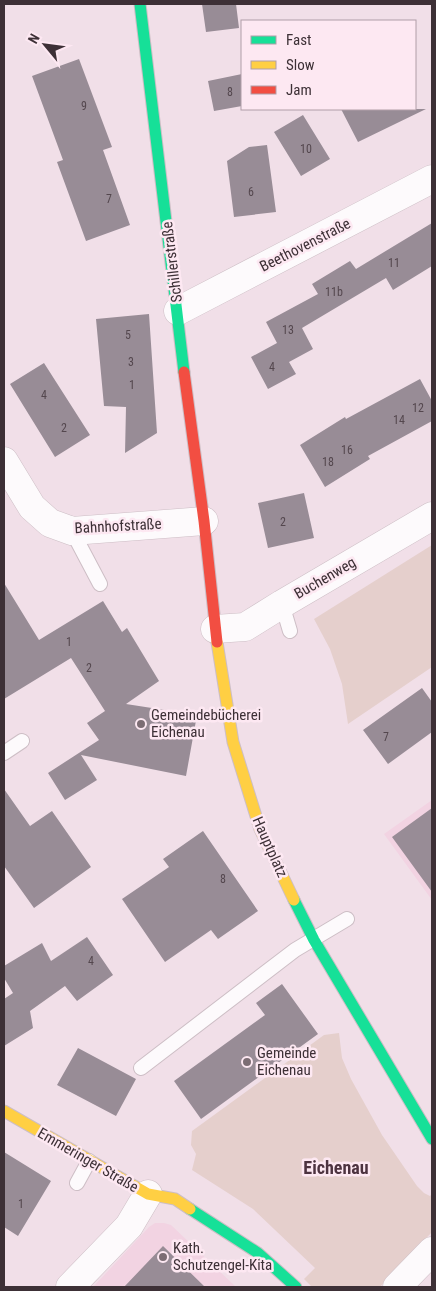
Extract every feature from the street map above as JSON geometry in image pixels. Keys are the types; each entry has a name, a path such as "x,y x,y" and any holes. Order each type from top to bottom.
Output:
{"main road":[{"name":"Schillerstraße","path":"140,4 178,311 184,376 204,520"},
{"name":"Hauptplatz","path":"204,520 215,629 233,742 260,829 314,940 432,1139"},
{"name":"Emmeringer Straße","path":"4,1111 148,1194 175,1199 258,1253 296,1287"}],"street":[{"name":"Beethovenstraße","path":"178,311 432,178"},
{"name":"Bahnhofstraße","path":"4,461 32,507 50,523 72,531 204,520"},
{"name":"Buchenweg","path":"215,629 246,627 432,516"},
{"path":"70,1287 129,1226 148,1194"},
{"path":"397,1287 432,1251"}],"lane":[{"path":"72,531 100,584"},
{"path":"282,604 290,631"},
{"path":"4,753 22,741"},
{"path":"141,1068 295,950 347,919"},
{"path":"77,1183 90,1161"}],"shaded area":[{"path":"432,545 432,667 348,724 342,684 330,649 314,619"},
{"path":"432,800 432,900 384,834"},
{"path":"339,1033 342,1058 351,1079 382,1135 417,1186 424,1193 430,1196 432,1194 432,1232 380,1287 312,1287 304,1279 315,1268 253,1209 192,1170 196,1154 191,1145 192,1131 324,1035"},
{"name":"Kath. Schutzengel-Kita","path":"155,1223 171,1225 236,1287 93,1287 149,1227"}],"building":[{"path":"202,4 236,4 239,28 206,32"},
{"path":"79,59 112,147 103,150 130,225 86,241 57,162 63,160 32,76"},
{"path":"241,74 241,106 214,111 208,81"},
{"path":"426,109 358,142 342,110"},
{"path":"303,115 330,159 301,176 274,132"},
{"path":"267,145 276,212 234,217 227,161 249,147"},
{"path":"432,223 432,266 393,290 386,278 302,328 313,349 289,362 296,374 268,389 251,357 277,343 266,322 318,294 312,284 350,261 356,269"},
{"path":"149,314 157,433 125,453 126,407 104,406 96,319"},
{"path":"44,363 90,435 55,457 10,384"},
{"path":"420,379 432,401 432,421 368,456 370,459 325,487 300,445 345,417 346,419"},
{"path":"304,493 314,538 268,548 258,503"},
{"path":"4,583 39,640 103,601 122,632 127,628 159,681 126,704 197,715 186,776 81,755 97,780 65,800 48,773 99,740 87,723 105,711 71,658 4,699"},
{"path":"422,688 432,702 432,732 388,764 363,730"},
{"path":"4,789 30,826 52,811 91,867 34,908 4,866"},
{"path":"432,808 432,892 392,837"},
{"path":"203,831 258,911 218,939 211,930 165,962 122,899 169,867 163,859"},
{"path":"87,937 113,975 77,1001 65,986 30,1011 33,1028 4,1046 4,999 13,993 4,978 4,966 42,943 51,961"},
{"path":"282,984 318,1034 201,1119 174,1081 265,1015 256,1003"},
{"path":"78,1048 136,1079 116,1116 57,1085"},
{"path":"4,1152 51,1181 18,1236 4,1227"},
{"path":"163,1246 205,1287 124,1287"}],"traffic: fast":[{"path":"140,4 184,372"},
{"path":"294,900 314,940 432,1139"},
{"path":"190,1209 258,1253 296,1287"}],"traffic: slow":[{"path":"217,642 233,742 260,829 294,900"},
{"path":"4,1111 148,1194 175,1199 190,1209"}],"traffic: jam":[{"path":"184,372 204,521 217,642"}],"place":[{"name":"Gemeindebücherei Eichenau","path":"141,724"},
{"name":"Gemeinde Eichenau","path":"247,1062"},
{"name":"Kath. Schutzengel-Kita","path":"163,1257"}],"district":[{"name":"Eichenau","path":"336,1168"}]}
